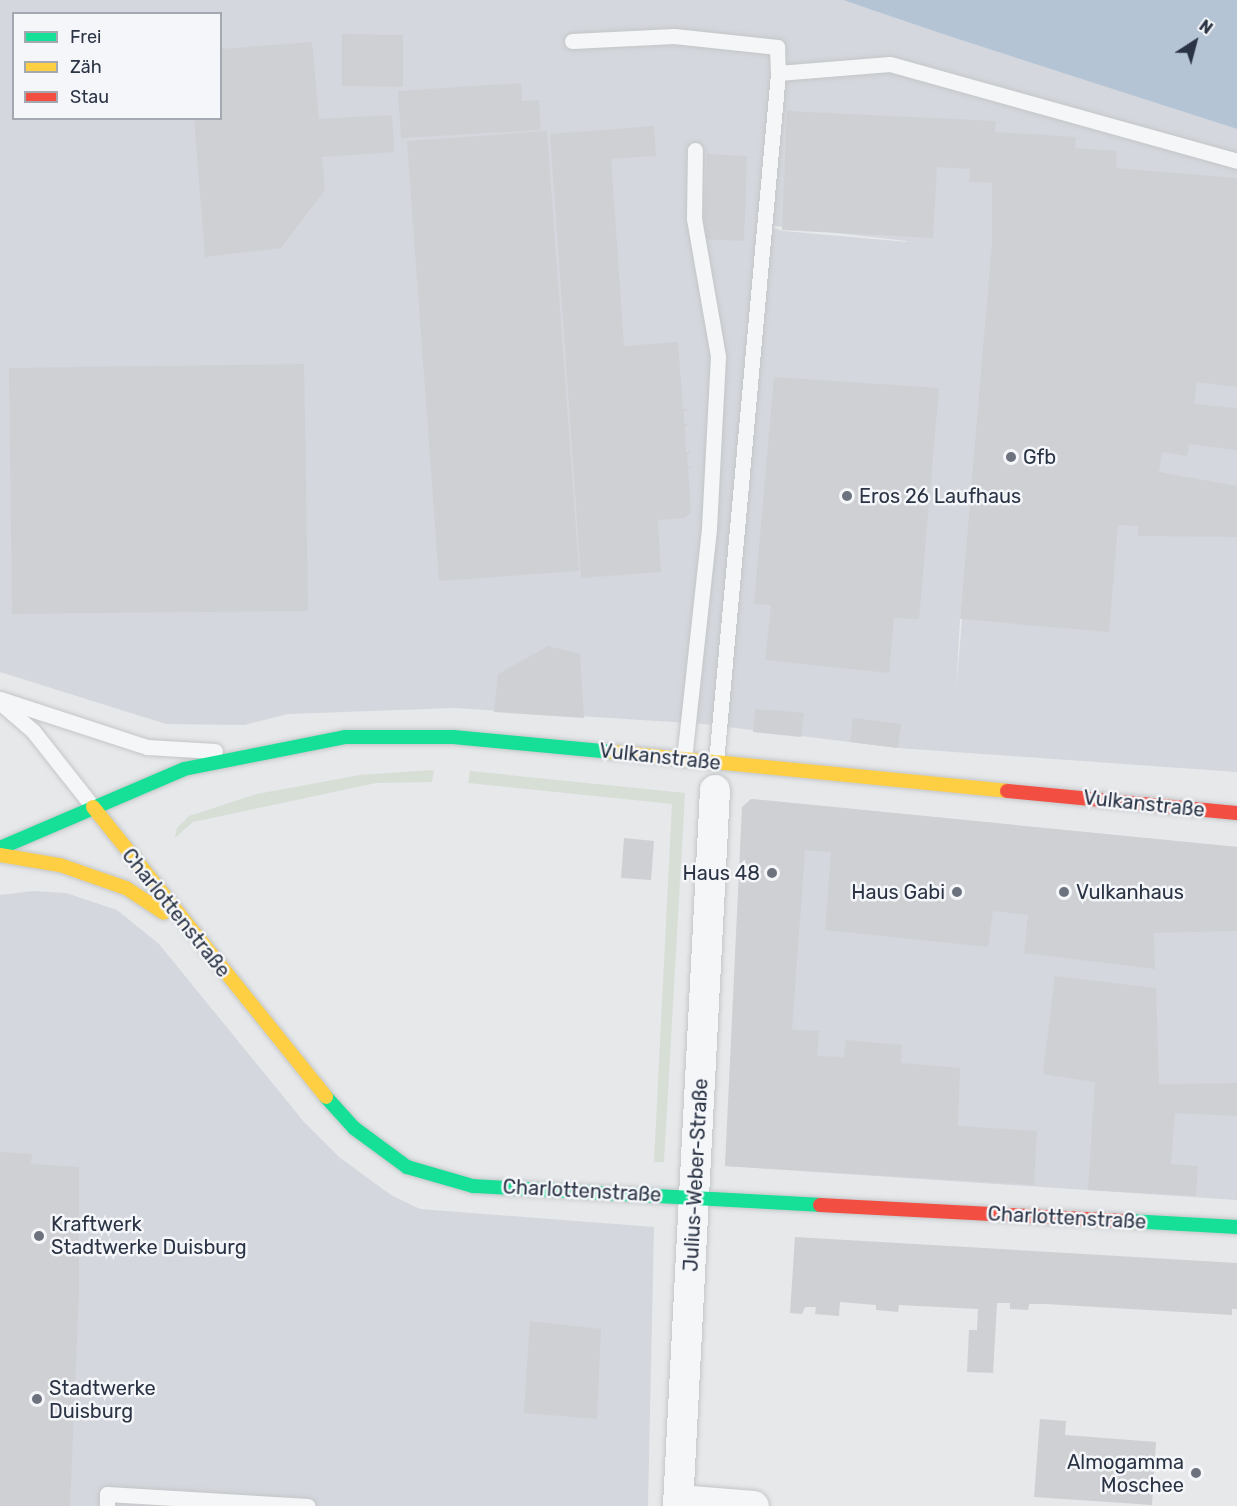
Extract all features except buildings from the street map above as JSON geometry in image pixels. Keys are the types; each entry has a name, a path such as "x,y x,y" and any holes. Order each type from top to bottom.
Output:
{"main road":[{"name":"Vulkanstraße","path":"0,848 184,769 254,753 346,737 453,737 684,759 716,776 1237,813"},
{"name":"Charlottenstraße","path":"93,807 188,929 332,1104 354,1128 407,1167 473,1186 695,1196 1237,1227"},
{"path":"0,855 60,865 126,888 188,929"}],"street":[{"name":"Julius-Weber-Straße","path":"678,1503 716,776"},
{"path":"678,1503 754,1506"}],"lane":[{"path":"572,41 674,36 777,47 778,73 716,776"},
{"path":"778,73 890,64 1237,161"},
{"path":"684,759 709,528 718,357 694,218 695,150"},
{"path":"0,701 147,747 254,753"},
{"path":"0,701 33,731 93,807"},
{"path":"106,1506 107,1494 308,1506"}],"shaded area":[{"path":"0,0 843,0 1237,129 1237,772 898,748 704,724 454,708 288,714 244,725 166,724 0,672","holes":["757,224 907,241 907,242 784,231","977,436 956,692 960,619"]},
{"path":"434,770 432,782 376,783 193,822 175,838 177,828 189,816 257,794 360,775"},
{"path":"470,771 685,793 664,1162 654,1162 672,804 468,783"},
{"path":"751,799 1237,847 1237,1200 725,1166"},
{"path":"33,891 66,893 117,910 159,944 304,1122 339,1157 391,1195 420,1209 654,1227 648,1506 0,1506 0,895"}],"water":[{"path":"843,0 1237,0 1237,129 952,37"}],"traffic: fast":[{"path":"0,848 184,769 346,737 453,737 612,752"},
{"path":"326,1097 354,1128 407,1167 473,1186 820,1205"},
{"path":"1129,1221 1237,1227"}],"traffic: slow":[{"path":"612,752 1007,791"},
{"path":"93,807 326,1097"},
{"path":"0,855 60,865 126,888 164,913"}],"traffic: jam":[{"path":"1007,791 1237,813"},
{"path":"820,1205 1129,1221"}],"place":[{"name":"Gfb","path":"1011,457"},
{"name":"Eros 26 Laufhaus","path":"847,496"},
{"name":"Haus 48","path":"772,873"},
{"name":"Haus Gabi","path":"957,892"},
{"name":"Vulkanhaus","path":"1064,892"},
{"name":"Kraftwerk Stadtwerke Duisburg","path":"39,1236"},
{"name":"Stadtwerke Duisburg","path":"37,1399"},
{"name":"Almogamma Moschee","path":"1196,1473"}]}
